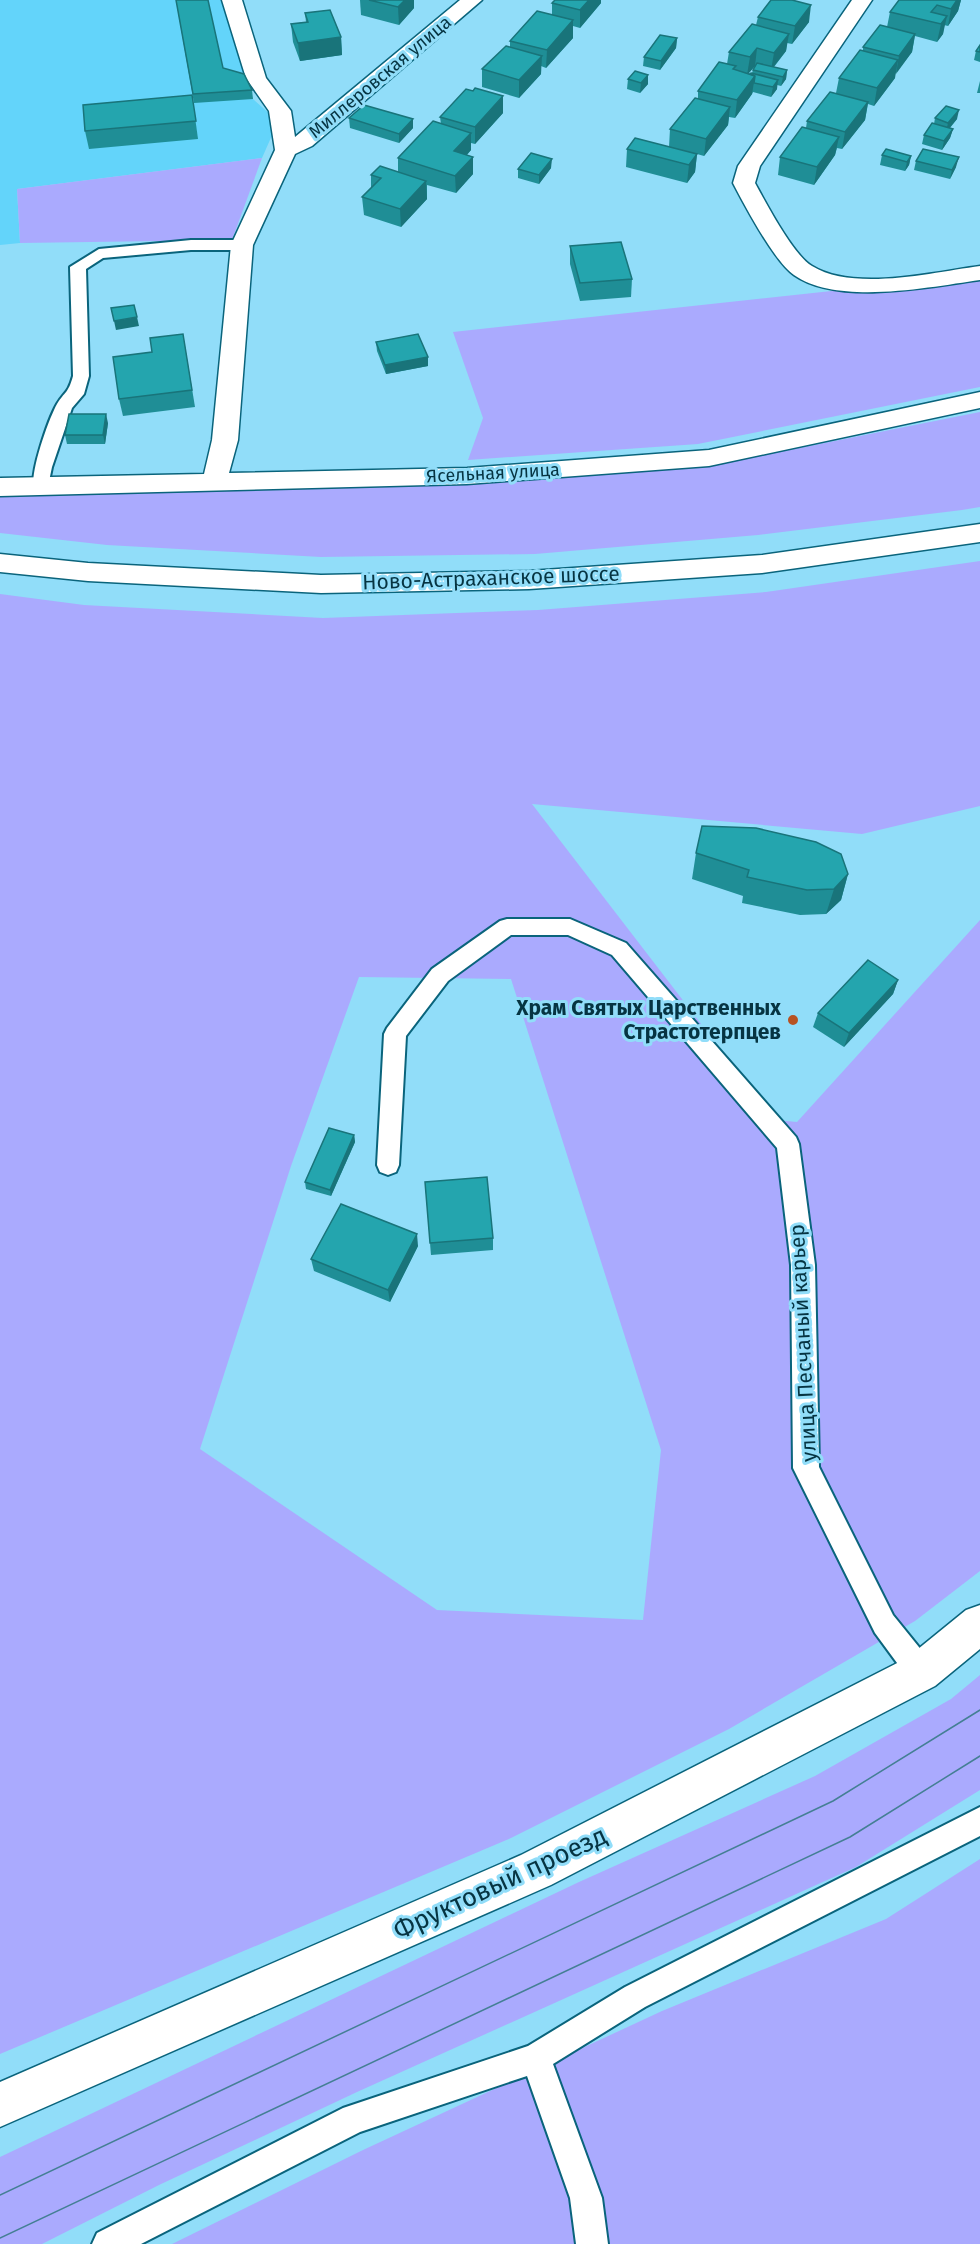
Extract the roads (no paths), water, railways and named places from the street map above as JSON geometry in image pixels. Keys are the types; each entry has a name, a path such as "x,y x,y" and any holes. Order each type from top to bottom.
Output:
{"street":[{"path":"214,483 225,440 242,245 286,150 280,111 256,78 232,0"},
{"name":"Миллеровская улица","path":"286,150 304,141 472,0"},
{"path":"862,0 749,166 744,183 753,202 801,270 828,282 860,286 980,273"},
{"name":"Ясельная улица","path":"0,487 467,476 709,458 980,400"},
{"name":"Ново-Астраханское шоссе","path":"0,563 88,572 321,584 529,580 762,564 980,533"},
{"name":"Фруктовый проезд","path":"0,2105 536,1870 921,1672 980,1624"}],"lane":[{"path":"40,487 43,467 64,406 76,394 81,376 78,267 99,254 191,245 242,245"},
{"name":"улица Песчаный карьер","path":"388,1165 395,1034 440,975 507,927 570,927 620,949 788,1144 803,1265 806,1468 884,1624 921,1672"},
{"path":"108,2244 354,2119 536,2058 635,1997 980,1821"},
{"path":"536,2058 586,2198 592,2244"}],"tram line":[{"path":"0,2195 833,1801 980,1710"},
{"path":"0,2238 850,1837 980,1756"}],"place":[{"name":"Храм Святых Царственных Страстотерпцев","path":"793,1020"}]}
